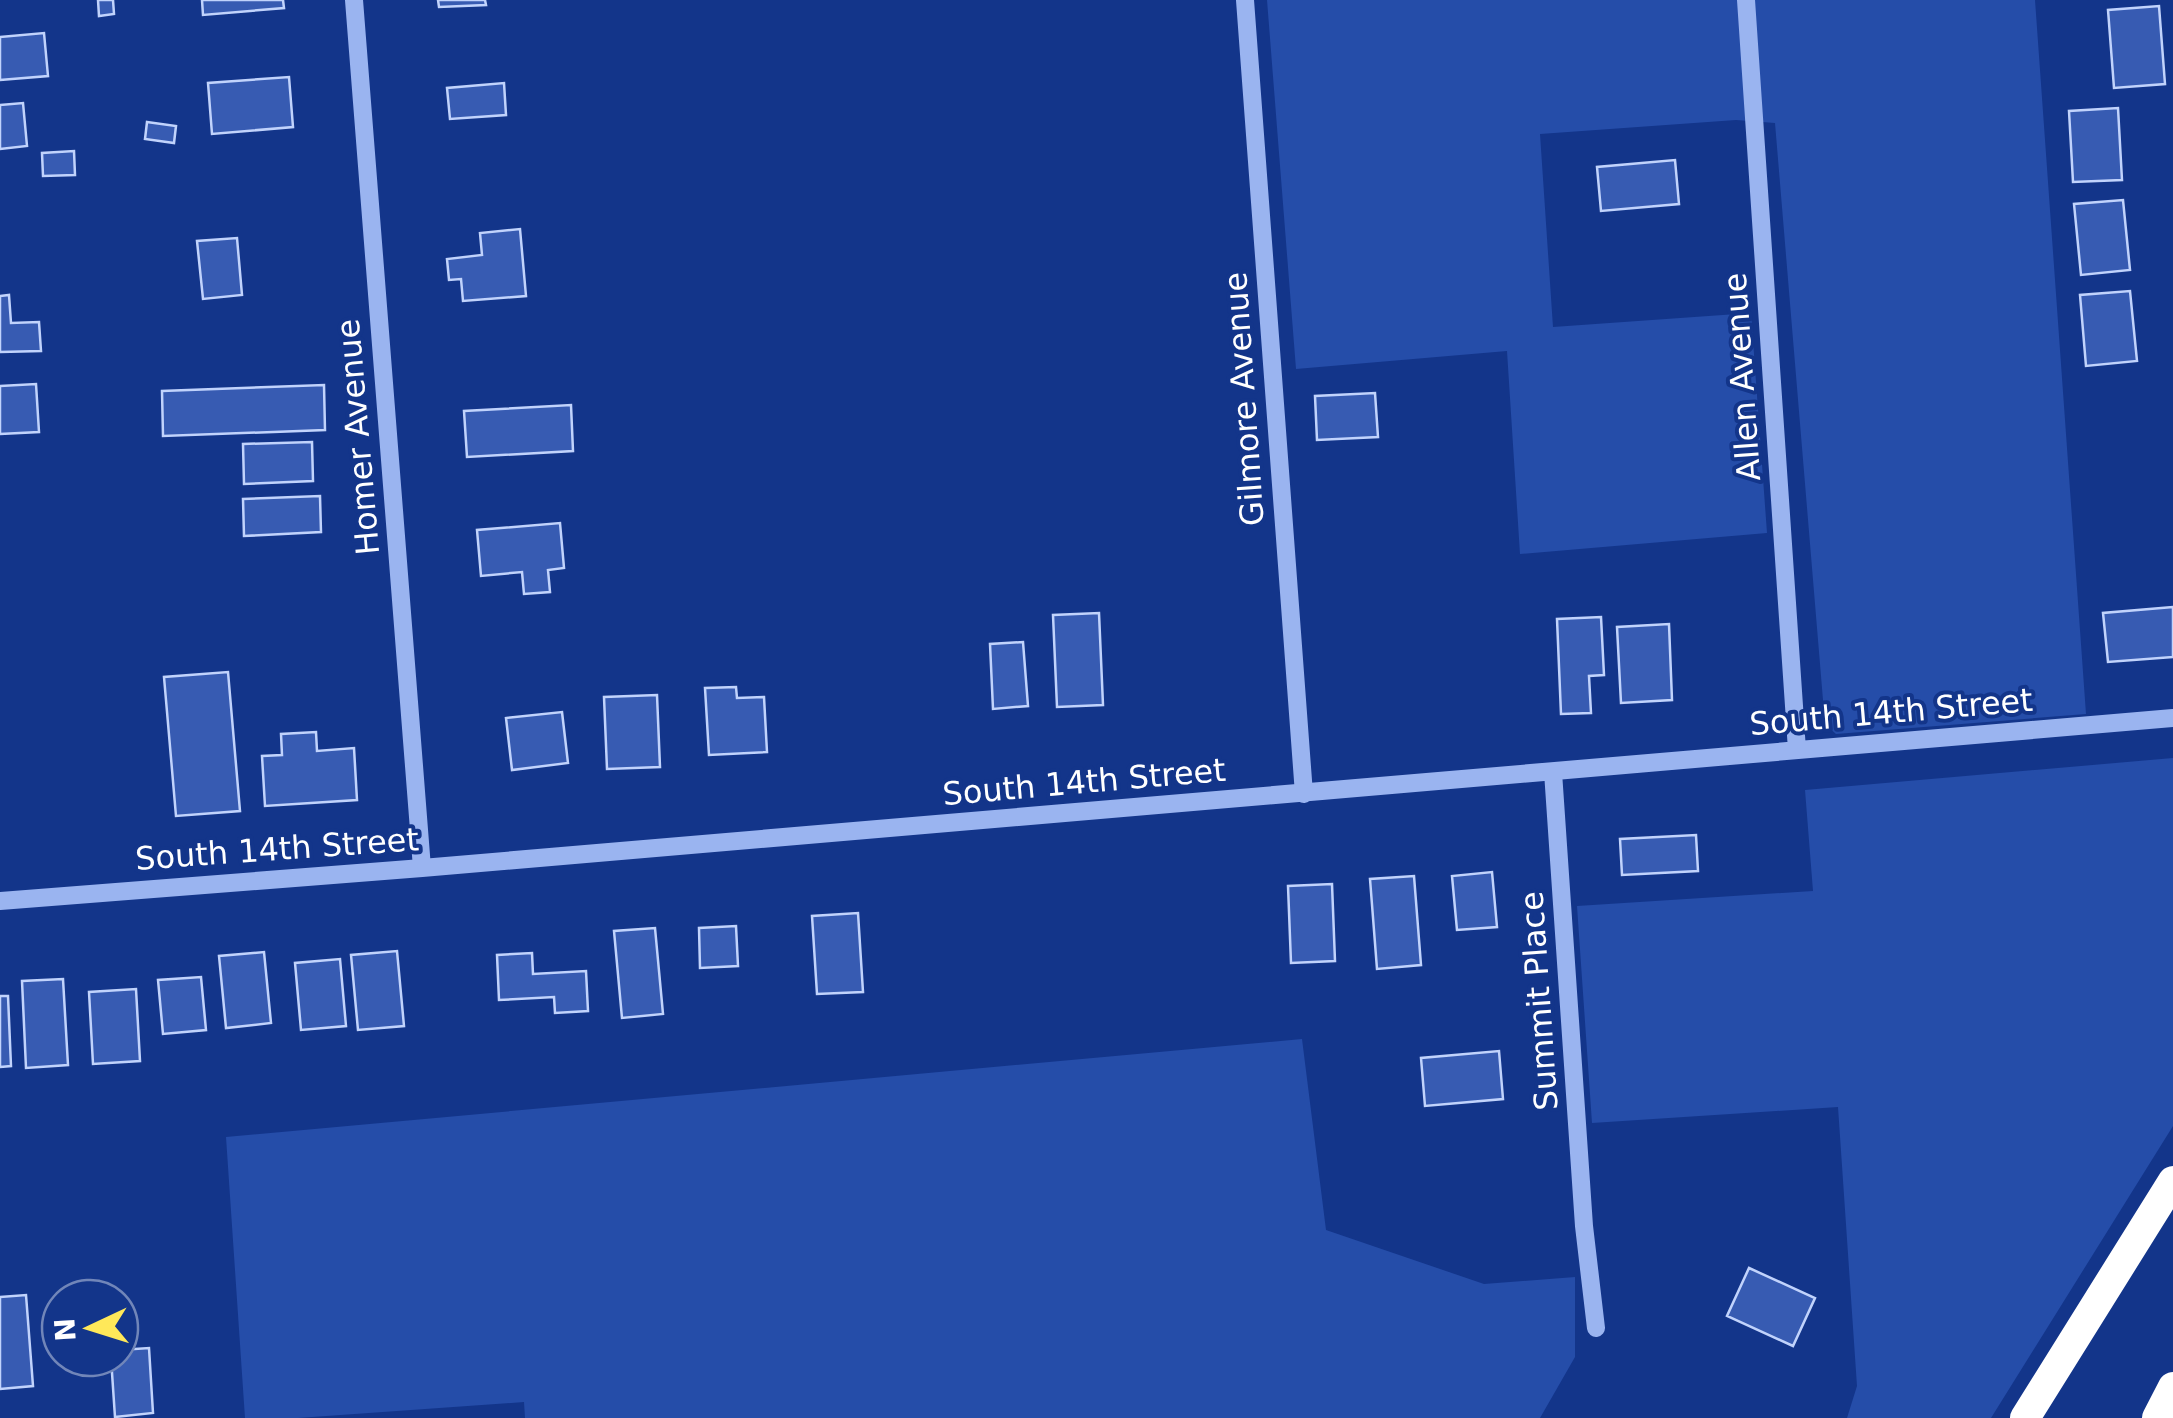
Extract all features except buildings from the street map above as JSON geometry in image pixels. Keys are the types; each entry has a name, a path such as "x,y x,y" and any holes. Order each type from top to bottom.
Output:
{"highway":[{"path":"2025,1418 2173,1181"},
{"path":"2156,1418 2173,1386"}],"street":[{"name":"Homer Avenue","path":"354,0 422,868"},
{"name":"Gilmore Avenue","path":"1245,0 1304,794"},
{"name":"Allen Avenue","path":"1746,0 1797,750"},
{"name":"South 14th Street","path":"0,901 2173,718"},
{"name":"Summit Place","path":"1553,772 1584,1226 1596,1328"}],"shaded area":[{"path":"1267,0 2035,0 2086,714 1836,734 1825,724 1775,123 1736,120 1540,134 1553,327 1751,313 1767,533 1520,554 1507,351 1296,369"},
{"path":"2173,758 2173,1126 1991,1418 1847,1418 1857,1386 1838,1107 1592,1123 1577,906 1813,891 1805,790"},
{"path":"1302,1039 1326,1230 1484,1284 1575,1277 1575,1357 1540,1418 525,1418 524,1402 298,1418 245,1418 226,1137"}]}
